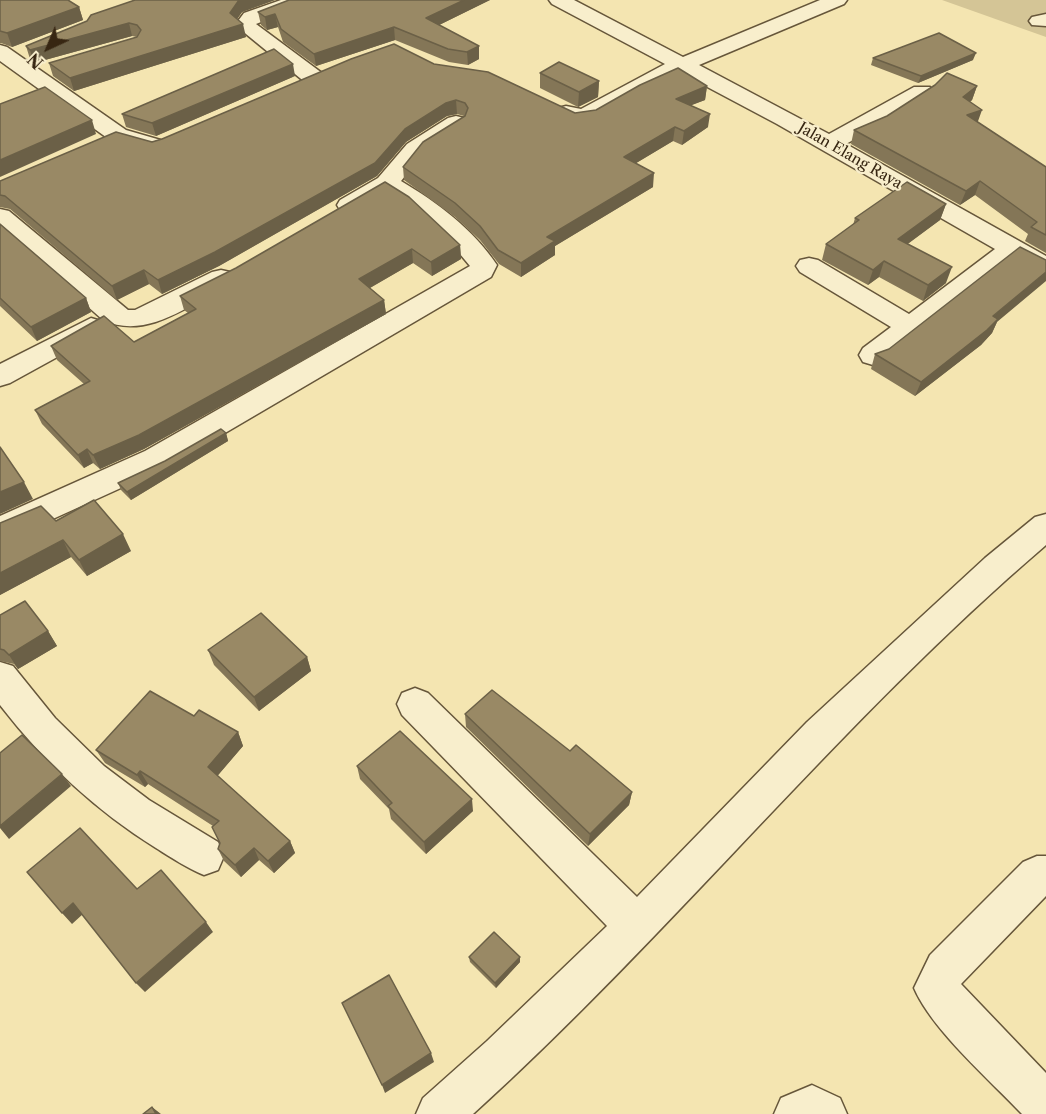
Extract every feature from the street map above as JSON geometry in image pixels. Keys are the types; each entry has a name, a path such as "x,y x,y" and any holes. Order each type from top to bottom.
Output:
{"street":[{"path":"300,0 251,17 245,25 315,78"},
{"name":"Jalan Elang Raya","path":"559,0 829,144 1046,267"},
{"path":"545,102 574,117 586,117 617,97 683,66 837,0"},
{"path":"14,61 53,66"},
{"path":"14,61 107,140 150,145 175,140"},
{"path":"829,144 922,92"},
{"path":"327,218 387,183 415,149 456,123"},
{"path":"0,530 156,459 482,271 484,265 480,258 421,204 387,183"},
{"path":"0,216 113,314 135,320 239,268"},
{"path":"873,355 1012,248"},
{"path":"809,266 909,326"},
{"path":"0,376 113,314"},
{"path":"440,1114 503,1057 638,926 820,734 997,567 1046,526"},
{"path":"0,677 23,708 68,757 125,806 204,856"},
{"path":"415,704 638,926"},
{"path":"1046,876 1037,876 945,970 936,988 1046,1106"},
{"path":"797,1114 812,1108 824,1114"}],"shaded area":[{"path":"942,0 1046,0 1046,37"}],"building":[{"path":"0,0 68,0 79,7 7,33 0,31"},
{"path":"135,0 239,0 230,13 243,24 70,78 49,63 137,37 141,30 137,25 129,23 30,50 26,46 87,21 91,15"},
{"path":"289,0 464,0 426,18 479,46 467,52 448,49 394,27 314,54 281,29 275,14 265,17 258,12"},
{"path":"939,33 976,53 921,76 873,58"},
{"path":"394,44 434,64 488,72 575,113 596,110 640,85 678,68 707,86 676,99 710,114 684,131 675,127 624,157 654,173 547,237 555,241 521,263 498,250 480,226 455,203 403,167 423,142 465,116 468,108 465,103 456,100 446,103 405,129 375,163 215,252 158,280 144,270 112,286 5,196 0,195 0,181 116,132 152,142 162,139 351,59"},
{"path":"274,49 293,64 152,123 122,114"},
{"path":"559,62 599,81 579,92 540,73"},
{"path":"947,73 977,86 963,97 982,110 967,115 1046,167 1046,235 1031,227 1037,222 980,181 966,191 854,130 887,116 935,85"},
{"path":"45,87 92,120 0,160 0,104"},
{"path":"385,182 409,197 460,245 431,262 412,249 359,279 384,300 139,435 93,455 87,449 78,455 35,410 90,381 51,346 104,316 134,342 196,309 180,296 236,268"},
{"path":"907,182 946,204 898,239 952,267 928,285 884,261 873,270 826,244 859,220 855,218"},
{"path":"0,224 86,298 31,327 0,298"},
{"path":"1020,247 1046,260 1046,272 993,316 998,319 987,330 921,382 875,354 889,349"},
{"path":"221,429 226,433 127,492 118,483 165,461"},
{"path":"0,447 24,482 0,492"},
{"path":"94,500 123,534 79,560 63,540 0,573 0,523 41,506 56,521"},
{"path":"25,601 48,631 9,655 0,649 0,615"},
{"path":"261,613 307,657 254,697 208,650"},
{"path":"492,690 570,751 576,745 632,792 590,834 465,714"},
{"path":"150,691 194,716 199,710 238,732 208,767 290,841 268,861 254,848 235,865 218,849 220,843 212,827 219,821 140,771 137,775 96,750"},
{"path":"400,731 472,799 424,842 388,806 392,803 357,766"},
{"path":"22,735 62,774 0,826 0,753"},
{"path":"80,828 137,889 161,870 206,922 136,983 73,903 62,913 27,872"},
{"path":"494,932 520,957 495,983 469,957"},
{"path":"389,975 431,1053 382,1085 342,1003"},
{"path":"152,1107 156,1114 143,1114"}]}
